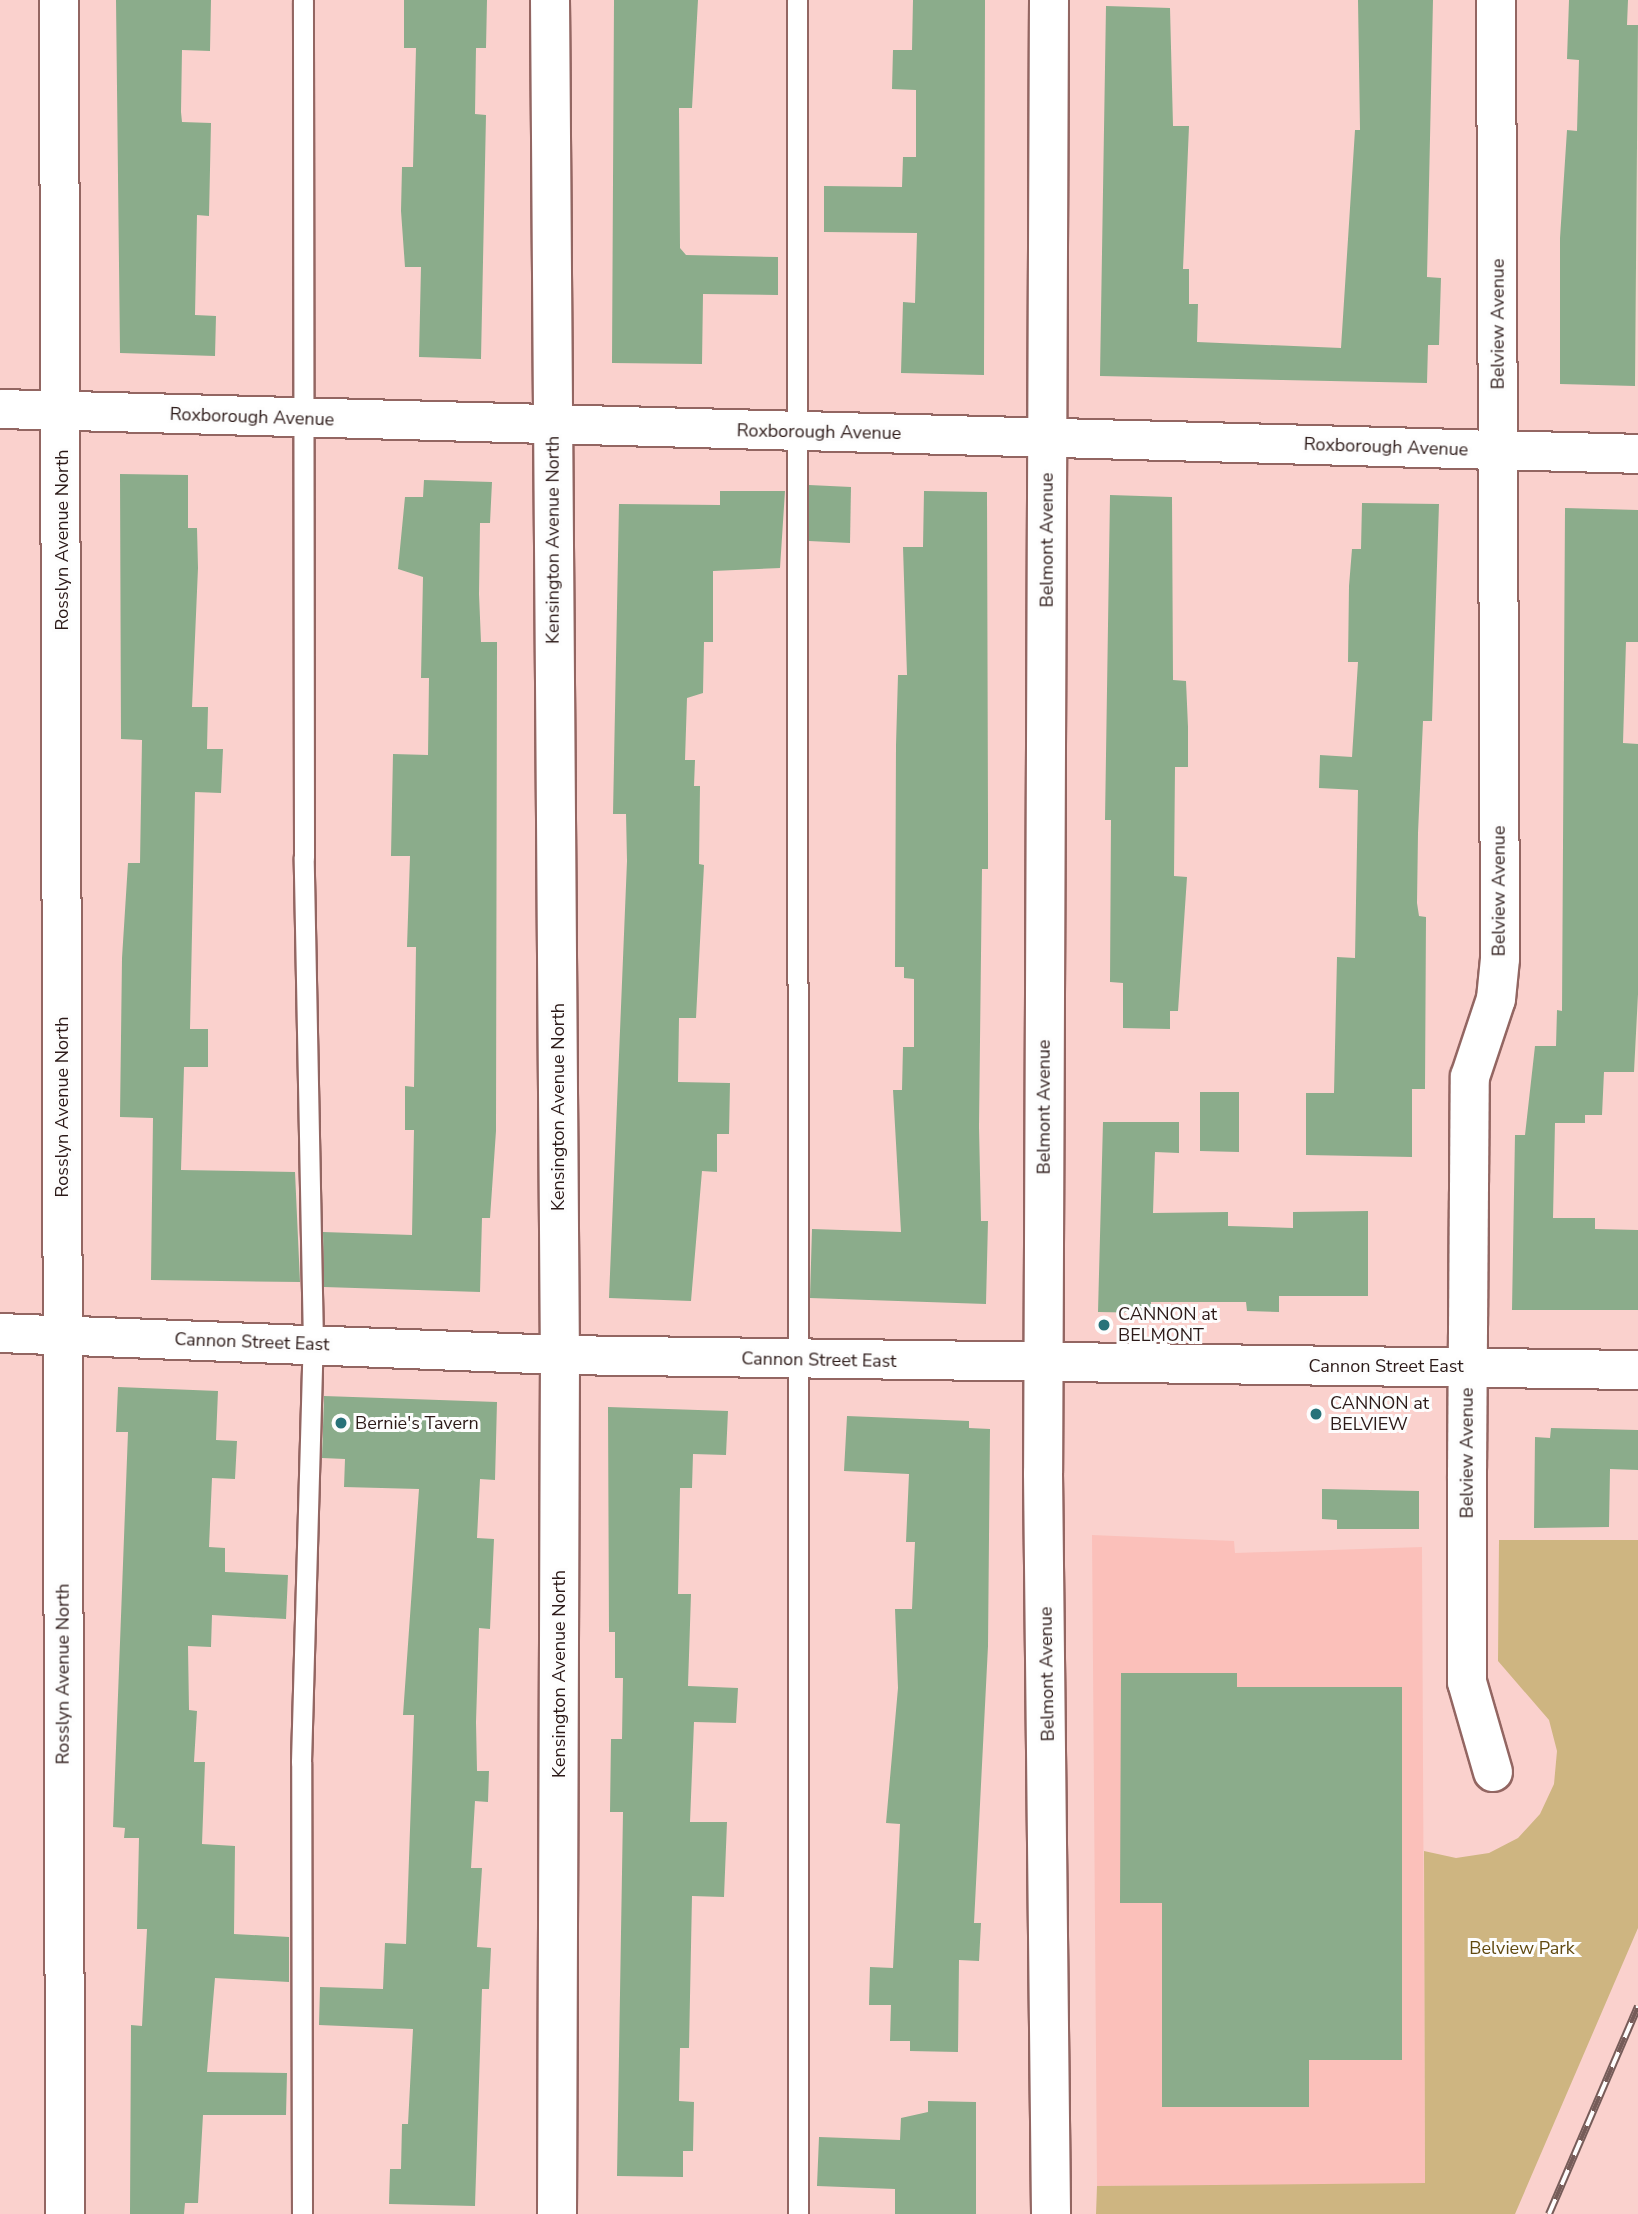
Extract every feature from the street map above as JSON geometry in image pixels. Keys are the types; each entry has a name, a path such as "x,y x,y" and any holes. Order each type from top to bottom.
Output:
{"street":[{"name":"Rosslyn Avenue North","path":"59,0 65,2214"},
{"name":"Kensington Avenue North","path":"550,0 560,1355 557,2214"},
{"name":"Belmont Avenue","path":"1049,0 1043,1364 1051,2214"},
{"name":"Belview Avenue","path":"1493,1772 1467,1682 1467,1366 1470,1077 1496,999 1500,959 1496,0"},
{"name":"Roxborough Avenue","path":"0,409 1638,454"},
{"name":"Cannon Street East","path":"0,1333 560,1355 1043,1364 1467,1366 1638,1370"}],"lane":[{"path":"302,2214 300,1762 313,1344 303,0"},
{"path":"797,0 796,431 802,1360 798,2214"}],"shaded area":[{"path":"1092,1535 1234,1541 1235,1553 1422,1547 1425,2184 1097,2186"}],"green space":[{"name":"Belview Park","path":"1499,1540 1638,1540 1638,1928 1515,2214 1096,2214 1097,2186 1425,2183 1424,1851 1456,1858 1489,1853 1518,1838 1540,1814 1554,1784 1557,1751 1549,1720 1498,1661"}],"building":[{"path":"116,0 211,0 210,51 182,50 181,112 182,122 211,123 209,216 197,215 195,315 216,316 215,356 120,353"},
{"path":"404,0 487,0 486,48 476,48 475,114 486,115 481,359 419,357 421,267 405,267 401,211 402,167 413,167 416,48 404,48"},
{"path":"614,0 698,0 692,108 679,108 680,248 686,255 778,257 778,295 703,294 702,364 612,363"},
{"path":"913,0 985,0 984,375 901,373 903,302 915,303 917,233 824,232 824,186 902,187 903,157 916,157 916,90 892,89 893,50 912,50"},
{"path":"1358,0 1433,0 1427,277 1441,278 1439,345 1428,345 1427,383 1100,376 1106,6 1170,8 1173,126 1189,126 1183,269 1189,269 1189,304 1198,304 1197,342 1341,348 1355,130 1360,130"},
{"path":"1569,0 1628,0 1627,25 1638,25 1635,386 1560,384 1560,238 1567,130 1577,131 1579,60 1567,59"},
{"path":"120,474 188,475 188,528 197,528 198,568 192,707 208,707 207,749 223,749 221,793 195,792 190,1029 208,1029 208,1067 184,1067 181,1170 295,1172 300,1282 151,1280 153,1118 120,1117 122,958 128,863 140,863 142,740 121,739"},
{"path":"424,480 492,482 490,523 480,523 479,594 481,642 497,642 496,1131 490,1218 482,1218 480,1292 324,1287 323,1232 412,1235 414,1130 405,1130 405,1086 414,1087 416,947 407,947 410,856 391,856 393,754 428,755 429,678 421,678 423,577 398,569 405,497 423,497"},
{"path":"809,485 851,487 850,543 809,541"},
{"path":"720,491 785,491 780,568 713,571 713,642 704,642 703,693 687,698 685,760 695,760 694,786 700,786 699,864 704,865 696,1018 679,1018 678,1082 730,1083 729,1134 717,1134 717,1172 702,1171 691,1301 609,1298 627,861 626,814 613,814 619,504 720,505"},
{"path":"924,491 987,492 988,869 982,869 979,1127 981,1221 988,1221 986,1304 810,1298 812,1229 901,1232 893,1090 902,1090 903,1047 914,1047 914,979 904,978 904,967 895,967 898,675 907,675 903,547 923,547"},
{"path":"1110,495 1172,497 1173,680 1186,681 1188,767 1175,767 1174,876 1187,877 1178,1011 1170,1011 1170,1029 1123,1028 1123,983 1110,982 1111,820 1105,820"},
{"path":"1362,503 1439,504 1432,721 1423,721 1418,833 1417,903 1419,916 1426,917 1425,1089 1412,1089 1412,1157 1306,1155 1306,1093 1334,1093 1337,957 1355,958 1358,790 1319,788 1320,755 1352,757 1358,662 1348,662 1349,586 1352,549 1361,549"},
{"path":"1565,508 1638,510 1638,642 1626,642 1623,743 1638,744 1638,994 1634,1072 1604,1072 1602,1115 1585,1115 1585,1123 1555,1123 1553,1218 1595,1218 1595,1229 1638,1230 1638,1310 1512,1310 1515,1135 1525,1135 1535,1046 1556,1046 1557,1010 1562,1011"},
{"path":"1200,1092 1239,1092 1239,1152 1200,1151"},
{"path":"1103,1122 1179,1122 1179,1153 1155,1152 1153,1213 1228,1212 1228,1226 1293,1228 1293,1212 1368,1211 1368,1296 1279,1296 1279,1312 1247,1311 1246,1302 1151,1302 1151,1313 1098,1312"},
{"path":"118,1387 218,1391 216,1440 237,1441 235,1479 212,1478 209,1547 225,1548 225,1572 288,1575 286,1619 212,1615 211,1647 188,1646 189,1710 197,1711 194,1762 205,1762 202,1844 235,1846 234,1934 289,1937 289,1982 215,1978 207,2072 287,2073 286,2115 203,2115 198,2203 185,2203 184,2214 130,2214 131,2025 142,2026 147,1929 137,1929 139,1838 124,1838 125,1828 113,1827 128,1432 116,1432"},
{"path":"324,1396 497,1402 495,1480 480,1479 477,1538 494,1539 490,1629 479,1628 476,1722 477,1771 489,1771 488,1802 475,1801 471,1868 482,1868 477,1947 491,1948 489,1989 482,1989 475,2206 389,2204 390,2169 401,2169 402,2124 408,2124 413,2029 319,2025 320,1987 383,1989 385,1943 406,1944 414,1715 403,1715 419,1489 344,1487 345,1459 322,1458"},
{"path":"608,1407 728,1411 726,1455 693,1454 692,1488 680,1488 678,1594 691,1594 688,1686 738,1688 736,1723 694,1722 690,1822 727,1822 724,1897 692,1896 689,2048 680,2048 679,2101 694,2102 693,2151 683,2151 683,2177 617,2176 623,1812 610,1812 611,1739 622,1739 623,1678 615,1678 615,1632 609,1632"},
{"path":"847,1416 969,1421 969,1428 990,1429 988,1646 974,1923 981,1923 979,1961 959,1960 958,2052 910,2051 910,2041 890,2041 891,2005 869,2005 870,1967 893,1968 900,1824 886,1823 898,1688 895,1609 912,1609 915,1542 906,1542 909,1474 844,1471"},
{"path":"1551,1428 1638,1430 1638,1470 1610,1469 1609,1527 1534,1528 1535,1437 1550,1438"},
{"path":"1322,1489 1419,1491 1419,1529 1337,1529 1337,1520 1322,1519"},
{"path":"1121,1673 1237,1673 1237,1687 1402,1687 1402,2060 1309,2060 1309,2107 1162,2107 1162,1903 1120,1903"},
{"path":"928,2101 976,2102 976,2214 895,2214 895,2189 817,2186 819,2137 900,2140 901,2118 928,2112"}],"railway":[{"path":"1549,2214 1638,2006"}],"place":[{"name":"CANNON at BELMONT","path":"1104,1325"},
{"name":"CANNON at BELVIEW","path":"1316,1414"},
{"name":"Bernie's Tavern","path":"341,1423"}]}
